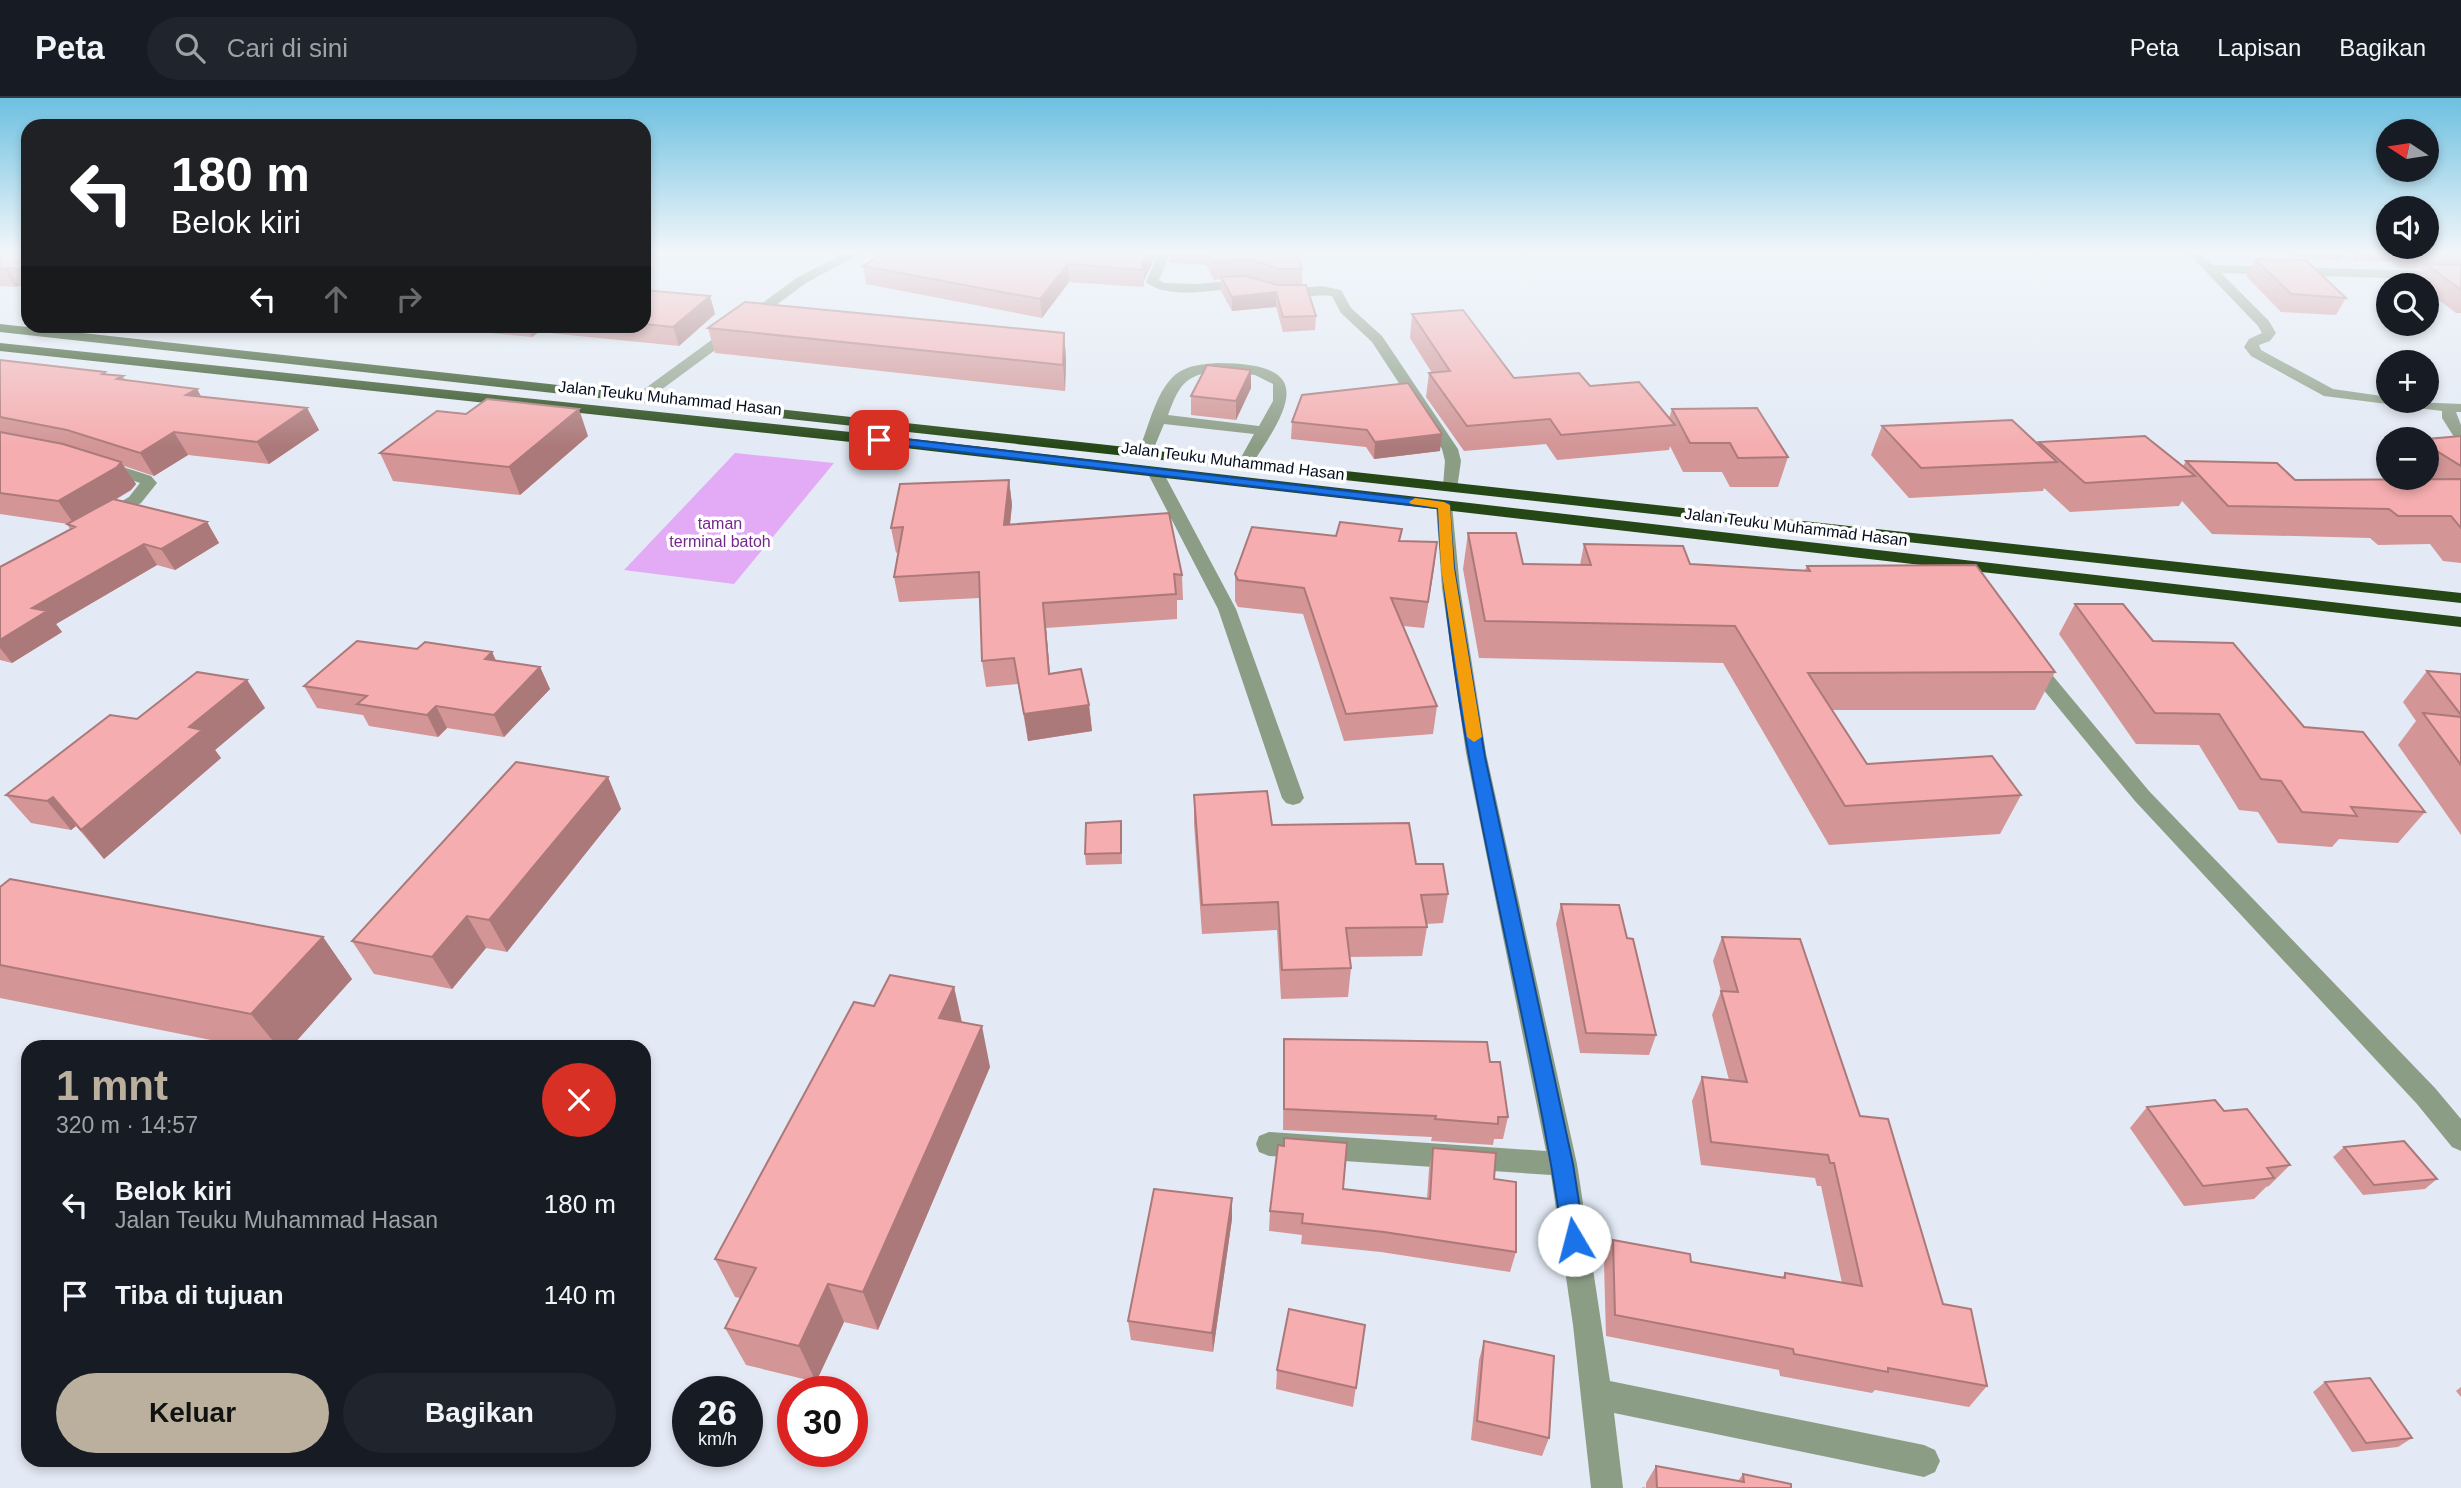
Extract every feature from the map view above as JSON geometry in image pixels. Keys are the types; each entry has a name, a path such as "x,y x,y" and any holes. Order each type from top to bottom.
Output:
{"highway":[{"name":"Jalan Teuku Muhammad Hasan","path":"0,328 21,330"},
{"name":"Jalan Teuku Muhammad Hasan","path":"46,333 1246,463 1448,495 1950,564 2461,622"},
{"name":"Jalan Teuku Muhammad Hasan","path":"0,347 659,416 1155,472 1448,495 2122,560 2461,598"},
{"path":"659,416 675,402"},
{"path":"707,422 723,407"},
{"path":"736,425 753,410"},
{"path":"2122,560 2139,585"}],"street":[{"path":"641,398 753,317"},
{"path":"1353,317 1377,339 1450,449 1453,461 1448,495 1448,568 1478,757 1563,1164 1597,1394 1607,1488"},
{"path":"2257,317 2269,333 2265,338 2254,342 2251,347 2256,353 2329,393 2376,399"},
{"path":"1146,452 1175,384 1184,375 1196,369 1212,367 1242,368 1265,374 1278,381 1282,390 1280,401 1246,463"},
{"path":"2439,406 2457,408"},
{"path":"2457,408 2449,410 2449,418 2461,437"},
{"path":"1160,419 1264,431"},
{"path":"81,460 149,483 135,500 90,526"},
{"path":"1155,472 1227,609 1293,798"},
{"path":"1950,564 1968,585"},
{"path":"2020,648 2142,796 2426,1096 2461,1139"},
{"path":"1269,1144 1563,1164"},
{"path":"1597,1394 1924,1461"}],"green space":[{"name":"taman terminal batoh","path":"735,453 834,463 734,584 624,570"}],"building":[{"path":"651,317 685,317 673,327 651,325"},
{"path":"724,317 898,317 1064,333 1063,365 708,328"},
{"path":"1414,317 1468,317 1514,378 1579,373 1590,386 1639,382 1675,425 1561,435 1550,419 1467,426 1429,373 1450,371"},
{"path":"0,360 105,372 102,374 123,376 117,379 197,389 186,395 307,408 257,442 174,432 140,453 67,430 0,417"},
{"path":"1207,365 1251,370 1236,401 1191,396"},
{"path":"1408,383 1442,434 1375,442 1367,430 1292,422 1302,395"},
{"path":"487,399 579,409 509,467 380,453 437,411 466,414"},
{"path":"1757,408 1788,457 1738,458 1730,443 1690,443 1672,409"},
{"path":"2012,420 2057,462 1921,468 1882,426"},
{"path":"0,432 63,444 121,462 117,467 58,501 0,493"},
{"path":"2145,436 2195,476 2085,483 2039,442"},
{"path":"2461,436 2461,466 2439,452 2439,438"},
{"path":"2186,461 2277,463 2295,480 2376,480 2376,490 2439,490 2439,479 2461,479 2461,528 2451,516 2398,516 2389,509 2228,506"},
{"path":"1009,480 1004,525 1169,513 1182,575 1174,574 1176,594 1043,603 1049,674 1081,669 1089,705 1024,714 1014,658 982,661 979,572 894,577 903,527 891,528 900,484"},
{"path":"113,499 207,522 161,549 144,544 32,608 47,611 0,640 0,567 75,527 67,524"},
{"path":"1340,522 1402,529 1399,541 1437,542 1428,602 1391,598 1437,706 1346,714 1304,588 1238,580 1235,574 1252,527 1336,536"},
{"path":"1468,533 1516,533 1523,564 1591,565 1584,544 1683,546 1690,564 1810,571 1807,566 1976,565 2055,672 1808,673 1867,764 1992,756 2021,795 1845,806 1735,626 1485,621"},
{"path":"2075,604 2123,604 2153,641 2233,643 2304,727 2363,732 2425,812 2351,807 2357,816 2302,812 2281,781 2261,779 2219,714 2155,713"},
{"path":"357,641 417,649 425,642 492,652 485,659 540,667 494,715 436,706 427,715 357,704 367,696 304,686"},
{"path":"2427,671 2461,674 2461,715"},
{"path":"197,672 247,680 189,727 202,730 81,830 53,797 47,801 6,795 110,715 137,719"},
{"path":"2423,713 2461,717 2461,765"},
{"path":"516,762 608,777 489,920 467,916 432,957 352,941"},
{"path":"1267,791 1272,825 1409,823 1416,864 1443,864 1448,894 1421,895 1427,927 1346,928 1351,968 1282,970 1278,902 1202,905 1194,795"},
{"path":"1121,821 1121,853 1085,854 1086,823"},
{"path":"10,879 323,937 251,1014 0,965 0,887"},
{"path":"1561,904 1619,905 1627,938 1633,939 1656,1035 1586,1033"},
{"path":"1722,937 1800,939 1860,1116 1888,1119 1943,1304 1971,1309 1987,1386 1888,1368 1888,1372 1794,1354 1793,1349 1615,1315 1613,1240 1690,1254 1691,1262 1785,1278 1785,1273 1862,1286 1834,1163 1830,1163 1828,1155 1711,1142 1702,1077 1747,1082 1721,991 1738,992"},
{"path":"890,975 954,987 939,1018 982,1026 863,1292 828,1284 799,1346 725,1328 756,1268 715,1259 854,1002 874,1006"},
{"path":"1284,1039 1487,1042 1490,1062 1500,1062 1508,1117 1498,1117 1498,1124 1435,1119 1436,1116 1284,1109"},
{"path":"2215,1100 2224,1111 2247,1109 2290,1165 2267,1168 2274,1178 2203,1186 2147,1107"},
{"path":"1284,1138 1347,1143 1343,1189 1430,1199 1433,1148 1496,1153 1494,1179 1516,1182 1516,1252 1302,1223 1303,1214 1270,1211 1278,1145 1284,1146"},
{"path":"2404,1141 2437,1179 2374,1185 2344,1147"},
{"path":"1154,1189 1232,1198 1212,1333 1128,1321"},
{"path":"1289,1309 1365,1325 1356,1388 1277,1370"},
{"path":"1484,1341 1554,1356 1549,1438 1477,1421"},
{"path":"2370,1378 2412,1438 2366,1443 2325,1382"},
{"path":"1656,1466 1744,1482 1743,1474 1791,1484 1791,1488 1657,1488"}],"slow traffic":[{"path":"1415,502 1444,505 1448,568 1474,737"}],"route":[{"path":"879,440 1444,505 1448,568 1478,757 1563,1164 1574,1240"}]}
